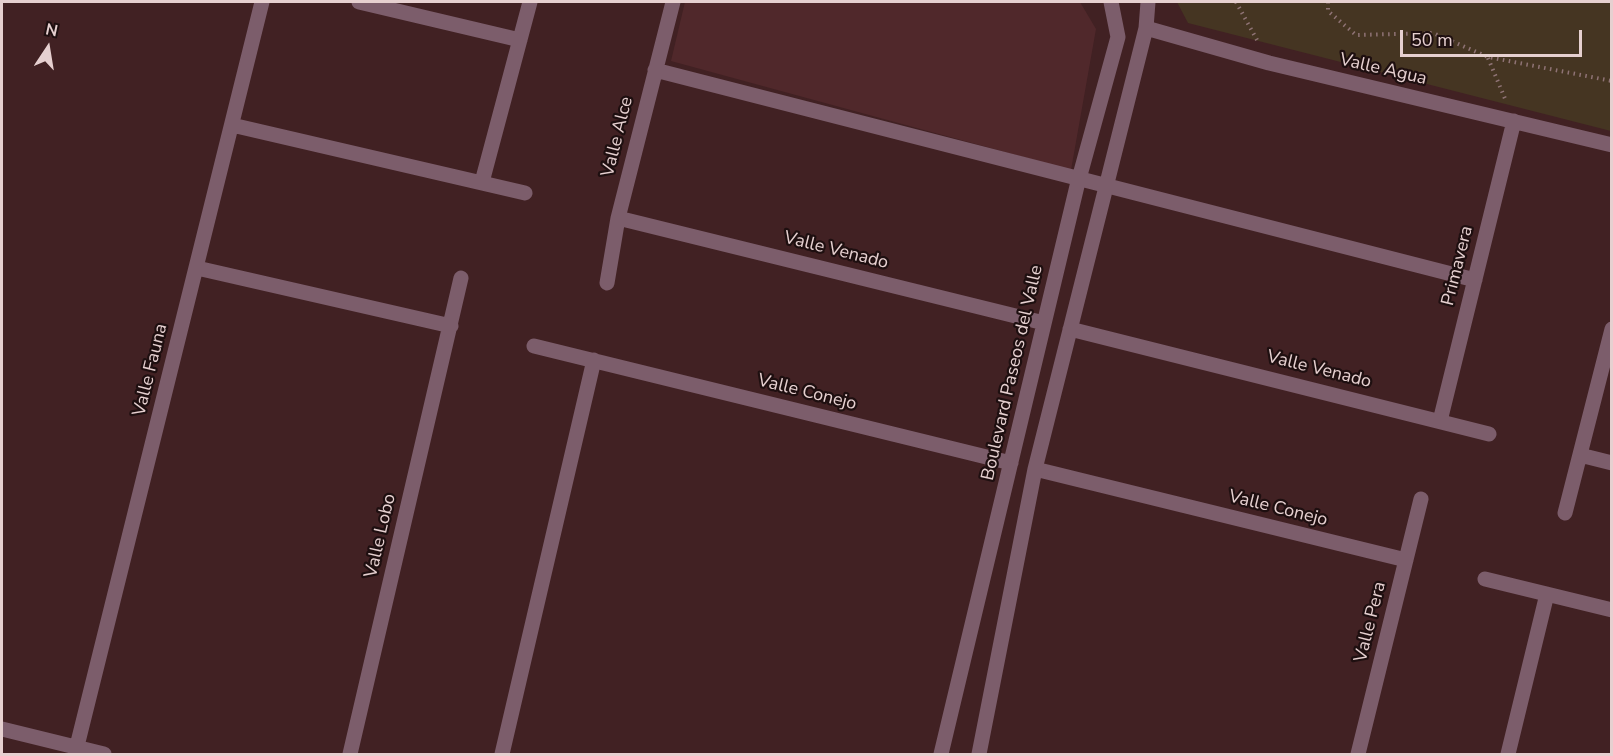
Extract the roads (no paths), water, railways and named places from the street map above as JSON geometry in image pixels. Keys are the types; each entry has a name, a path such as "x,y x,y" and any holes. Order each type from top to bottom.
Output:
{"street":[{"name":"Valle Fauna","path":"76,751 262,2"},
{"path":"359,2 520,40"},
{"path":"482,182 530,2"},
{"name":"Valle Alce","path":"607,283 618,218 673,2"},
{"name":"Boulevard Paseos del Valle","path":"941,754 1079,179 1118,37 1111,2"},
{"path":"979,754 1035,469 1146,28 1148,2"},
{"name":"Valle Agua","path":"1146,28 1269,63 1611,145"},
{"path":"655,70 1475,280"},
{"name":"Primavera","path":"1440,421 1514,121"},
{"path":"232,125 525,193"},
{"name":"Valle Venado","path":"618,218 1044,323"},
{"path":"197,268 451,326"},
{"name":"Valle Lobo","path":"350,754 451,326 460,278"},
{"name":"Valle Venado","path":"1070,329 1489,434"},
{"path":"1565,513 1611,329"},
{"name":"Valle Conejo","path":"534,346 1011,463"},
{"path":"502,754 594,360"},
{"path":"1580,455 1611,463"},
{"name":"Valle Conejo","path":"1035,469 1406,560"},
{"name":"Valle Pera","path":"1358,754 1421,499"},
{"path":"1485,579 1611,610"},
{"path":"1508,754 1547,594"},
{"path":"2,729 76,751 104,754"}]}
